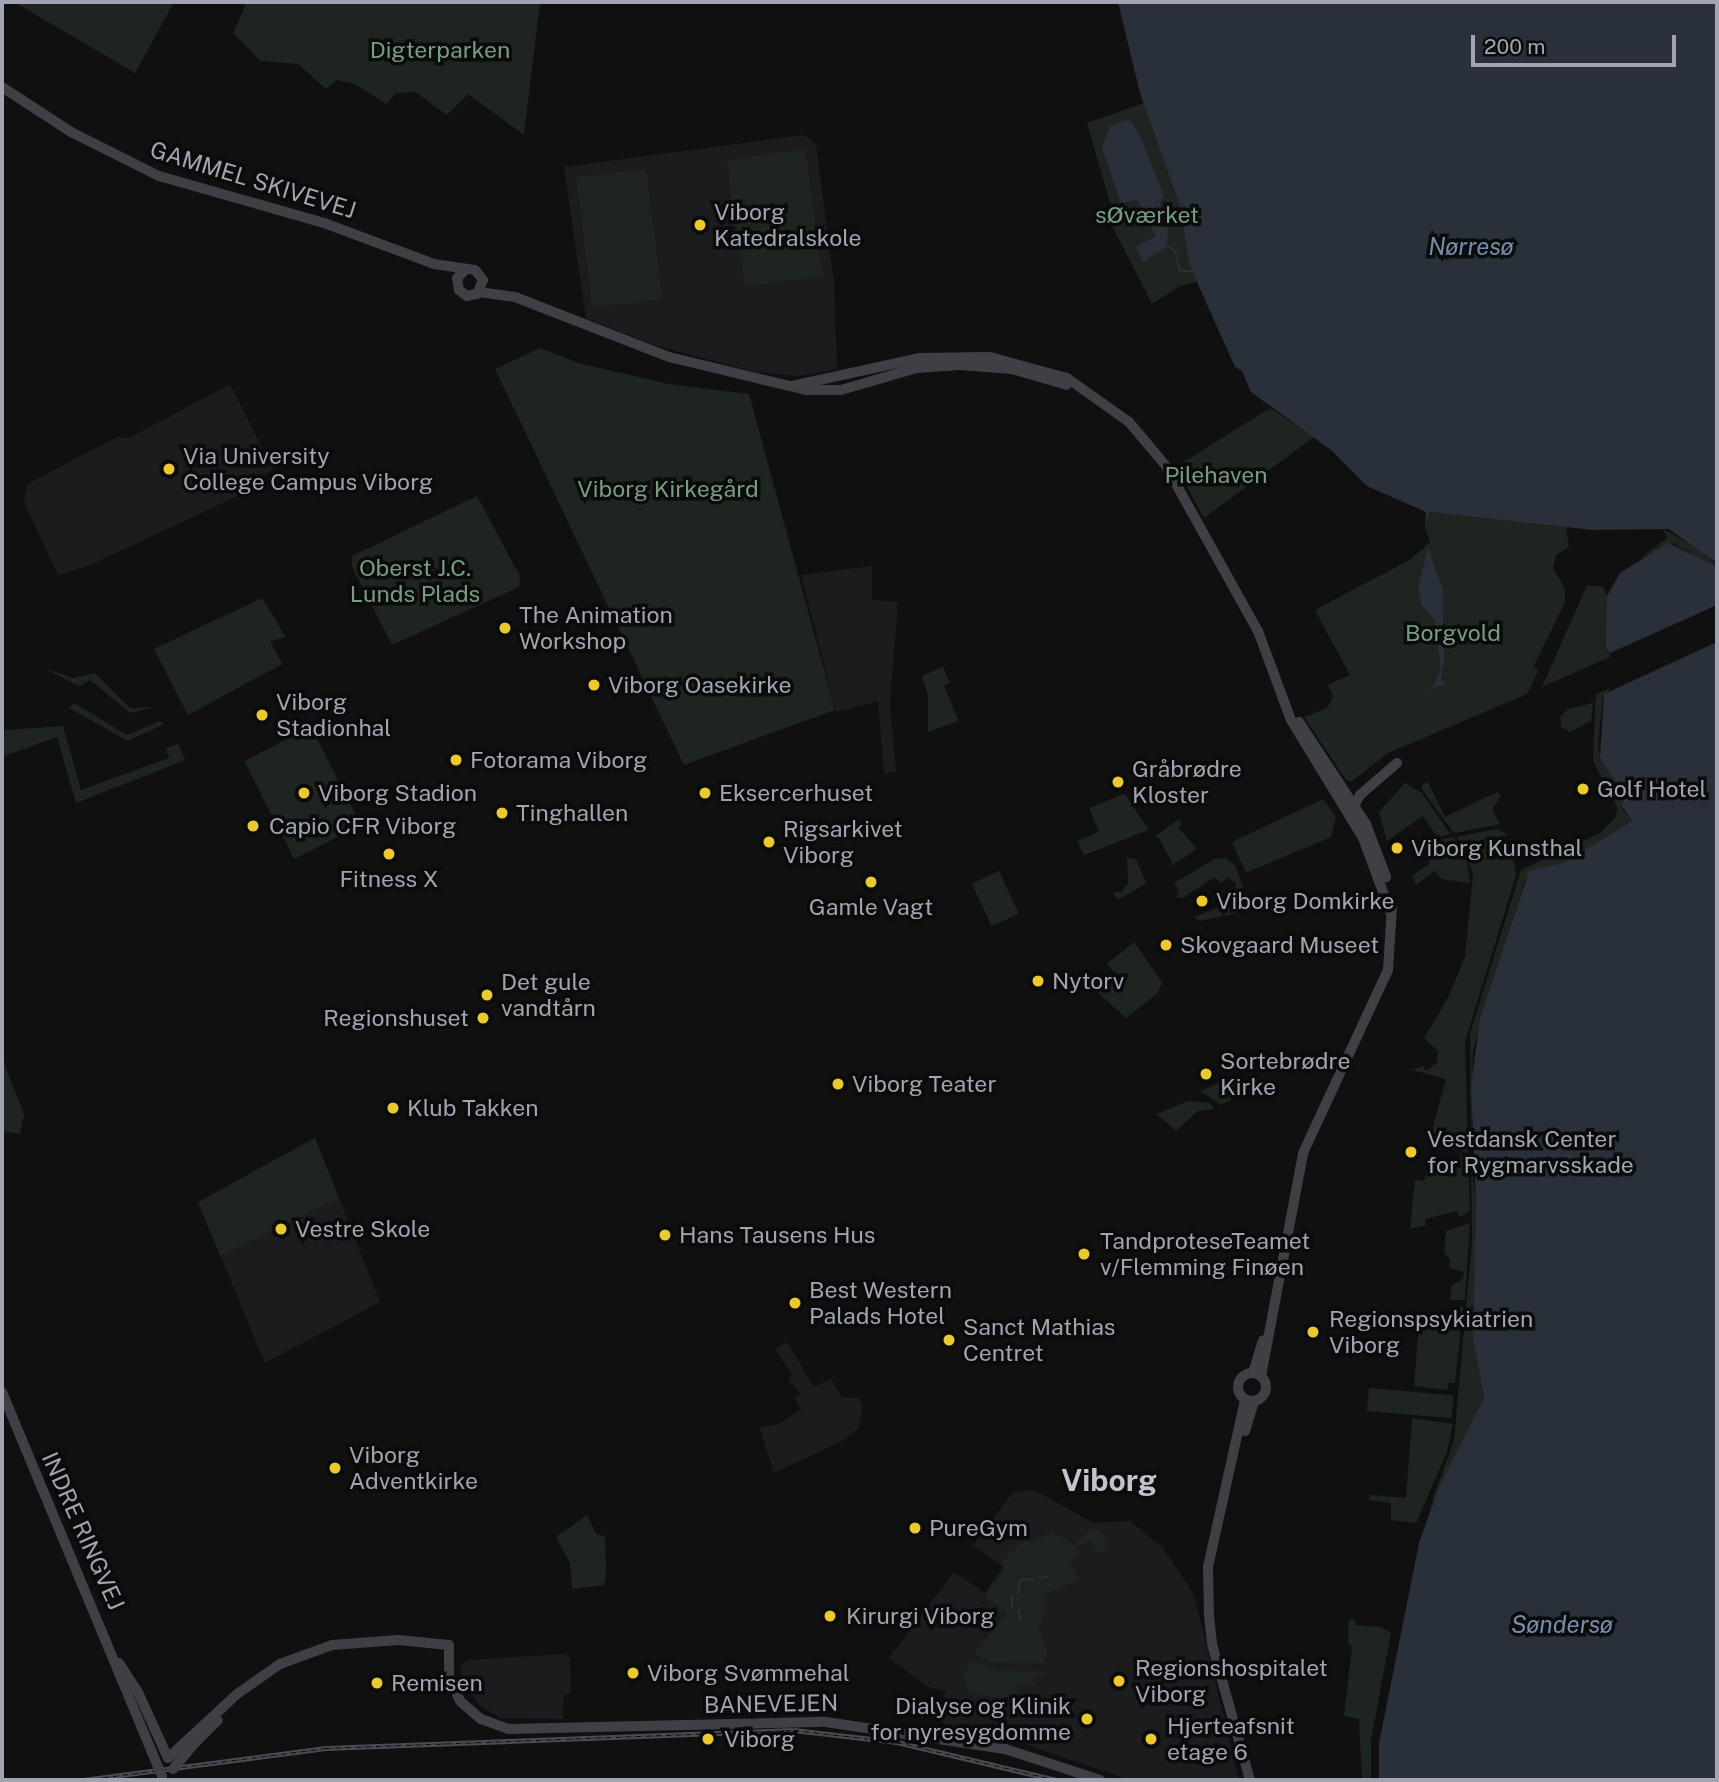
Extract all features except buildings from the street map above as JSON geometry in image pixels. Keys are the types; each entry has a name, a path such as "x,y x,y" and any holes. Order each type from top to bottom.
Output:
{"main road":[{"name":"GAMMEL SKIVEVEJ","path":"2,87 28,106"},
{"name":"GAMMEL SKIVEVEJ","path":"2,94 159,176 324,223 434,264 464,271"},
{"name":"GAMMEL SKIVEVEJ","path":"434,264 457,282"},
{"path":"515,297 479,292 465,295 457,282 464,271 475,270 482,278 515,297 668,357 792,386 824,391 854,386 916,368 960,365 1012,369 1083,390"},
{"path":"479,292 482,278"},
{"path":"792,386 919,358 990,357 1051,371 1129,422 1167,466 1258,631 1287,706 1377,847 1392,902 1388,970 1319,1111 1303,1153 1274,1309 1257,1374 1266,1390 1250,1401 1224,1490 1208,1567 1209,1615 1219,1670 1250,1780"},
{"path":"1351,809 1397,763"},
{"path":"1250,1401 1238,1383 1257,1374"},
{"name":"INDRE RINGVEJ","path":"2,1392 9,1416 119,1663 150,1746 165,1777"},
{"name":"INDRE RINGVEJ","path":"2,1405 9,1416"},
{"name":"BANEVEJEN","path":"322,1651 364,1641 449,1645 449,1676 460,1702 481,1719 508,1729 838,1723 1005,1749 1100,1780"},
{"path":"165,1777 193,1745 259,1684 322,1651"},
{"name":"INDRE RINGVEJ","path":"119,1663 169,1758 267,1671 322,1651"}],"shaded area":[{"name":"Viborg Katedralskole","path":"804,135 816,145 834,283 837,369 799,376 756,372 657,346 586,318 564,167"},
{"path":"230,384 273,470 261,476 256,487 91,565 58,575 24,502 27,484 117,437 129,438"},
{"path":"872,566 872,600 898,602 890,704 896,771 884,774 878,701 836,712 801,575"},
{"name":"Vestre Skole","path":"315,1138 380,1302 265,1363 198,1202"},
{"path":"787,1342 814,1387 831,1379 842,1397 858,1398 863,1407 859,1428 844,1440 774,1473 759,1427 776,1425 801,1410 794,1397 801,1394 788,1379 792,1375 775,1349"},
{"path":"1034,1490 1093,1523 1130,1521 1162,1547 1194,1594 1239,1780 1130,1780 1019,1742 941,1726 945,1691 928,1687 889,1658 954,1572 985,1593 1003,1567 973,1545 1013,1492"},
{"path":"565,1654 570,1658 571,1694 564,1695 563,1719 501,1718 479,1705 462,1681 460,1667 467,1660"}],"green space":[{"path":"14,2 174,2 135,73"},
{"name":"Digterparken","path":"247,2 540,2 524,135 468,94 447,115 415,92 396,93 386,104 355,84 337,80 326,89 298,64 261,61 233,33"},
{"name":"sØværket","path":"1144,103 1180,206 1189,264 1197,282 1180,286 1152,304 1106,214 1112,210 1087,123"},
{"path":"805,149 823,276 745,287 727,160"},
{"path":"646,169 662,299 592,308 577,178"},
{"name":"Viborg Kirkegård","path":"540,348 578,363 669,384 749,394 835,710 684,765 495,369"},
{"name":"Pilehaven","path":"1270,408 1314,437 1204,518 1176,467"},
{"name":"Oberst J.C. Lunds Plads","path":"477,496 520,576 519,587 392,645 352,567 352,556"},
{"name":"Borgvold","path":"1428,512 1566,527 1569,547 1556,555 1553,568 1565,589 1565,602 1534,666 1538,671 1527,694 1388,753 1352,781 1346,780 1304,717 1327,708 1333,697 1328,685 1350,675 1315,610 1411,559 1430,542 1425,528"},
{"path":"1663,529 1707,553 1717,567 1713,569 1673,543 1639,559 1667,538"},
{"path":"1587,585 1603,587 1607,596 1610,657 1542,687"},
{"path":"262,598 286,637 270,641 282,664 188,715 154,649"},
{"path":"943,667 950,683 944,686 959,721 928,732 928,695 922,676"},
{"path":"44,668 73,678 95,673 130,708 154,707 130,713 90,680 79,686"},
{"path":"1612,687 1603,697 1598,744 1600,758 1625,795 1623,810 1632,821 1563,863 1525,880 1473,1050 1471,1154 1470,1033 1521,870 1600,833 1616,817 1617,807 1593,761 1596,694"},
{"path":"74,703 127,735 160,721 164,724 128,741 69,708"},
{"path":"1593,703 1591,721 1570,732 1561,727 1560,717 1568,709"},
{"path":"63,726 81,790 169,758 166,748 178,744 185,760 76,803 57,737 2,757 5,730"},
{"name":"Viborg Stadion","path":"311,727 361,825 294,859 244,761"},
{"path":"1428,782 1445,817 1497,792 1501,796 1492,809 1500,824 1454,833 1423,791 1422,785"},
{"path":"1405,783 1422,793 1450,834 1437,837 1423,816 1387,841 1379,812"},
{"path":"1125,794 1149,830 1084,855 1077,841 1099,832 1089,808"},
{"path":"1323,799 1336,817 1331,837 1246,873 1232,842"},
{"path":"1179,819 1182,824 1178,827 1197,849 1169,867 1172,863 1168,855 1158,837 1154,837"},
{"path":"1497,829 1505,833 1516,875 1465,1042 1468,1153 1429,1142 1446,1079 1413,1070 1423,1066 1426,1071 1437,1063 1438,1051 1424,1038 1448,998 1465,957 1473,874 1457,837"},
{"path":"1454,837 1467,862 1470,883 1441,879 1435,871 1416,885 1412,876 1430,863 1426,856 1442,846 1439,840"},
{"path":"1127,858 1136,859 1146,883 1118,900 1113,893 1121,892 1128,883"},
{"path":"1225,858 1235,865 1249,904 1242,912 1199,921 1194,917 1228,904 1227,895 1236,893 1236,883 1228,877 1221,883 1214,877 1183,898 1176,897 1179,891 1174,883 1215,859"},
{"path":"999,871 1019,914 992,926 972,884"},
{"path":"1134,942 1162,982 1158,993 1126,1018 1098,993 1118,977 1107,964"},
{"path":"2,1058 24,1114 20,1134 2,1131"},
{"path":"1238,1075 1232,1099 1221,1105 1201,1091"},
{"path":"1188,1101 1210,1103 1214,1109 1198,1111 1176,1131 1157,1114"},
{"path":"315,1138 339,1198 220,1256 198,1202"},
{"path":"1460,1154 1468,1156 1470,1211 1459,1217 1457,1211 1425,1219 1426,1225 1410,1229 1415,1180 1424,1181 1427,1170 1441,1171 1444,1163 1457,1166"},
{"path":"1471,1157 1476,1203 1473,1338 1484,1398 1428,1513 1454,1440 1472,1241"},
{"path":"1470,1223 1465,1300 1450,1300 1451,1286 1463,1279 1464,1272 1450,1268 1450,1259 1444,1253 1446,1231"},
{"path":"1463,1306 1455,1383 1448,1383 1448,1390 1414,1386 1420,1313 1456,1314 1458,1307"},
{"path":"1369,1388 1454,1395 1452,1418 1367,1411"},
{"path":"1412,1418 1453,1424 1447,1452 1416,1523 1391,1520 1391,1503 1369,1500 1370,1495 1406,1498"},
{"path":"587,1515 596,1534 605,1536 606,1579 604,1585 572,1589 570,1563 556,1537"},
{"path":"1090,1529 1100,1529 1109,1548 1097,1553 1091,1540 1077,1547 1079,1555 1069,1560 1078,1580 1042,1595 1046,1608 1039,1628 1047,1652 1044,1663 990,1662 974,1655 1007,1613 984,1597 1004,1570 1001,1562 1025,1540 1029,1543 1052,1532 1075,1545"},
{"path":"1349,1619 1355,1620 1355,1625 1381,1627 1391,1633 1371,1740 1371,1780 1362,1780 1359,1719 1344,1716 1352,1647 1348,1643"},
{"path":"972,1661 998,1670 1047,1672 1034,1678 1037,1686 1018,1684 1016,1697 1003,1698 967,1692 964,1673"}],"water":[{"name":"Nørresø","path":"1118,2 1717,2 1717,563 1669,529 1593,530 1429,512 1425,528 1426,512 1367,486 1331,450 1251,392 1242,371 1235,367 1189,264 1180,206 1140,93"},
{"path":"1125,120 1131,121 1141,138 1164,196 1160,203 1168,228 1167,246 1143,262 1136,247 1156,236 1137,199 1121,204 1102,147 1110,126"},
{"path":"1668,543 1717,567 1717,605 1610,653 1606,648 1607,596 1620,573"},
{"path":"1428,548 1443,590 1444,658 1441,680 1447,684 1411,694 1433,687 1441,670 1435,620 1422,606 1418,589"},
{"name":"Søndersø","path":"1717,642 1717,1780 1379,1780 1379,1743 1419,1543 1439,1487 1484,1398 1473,1338 1476,1203 1471,1086 1480,1019 1529,871 1563,863 1632,821 1622,806 1625,795 1600,758 1604,694"}],"waterway":[{"path":"1167,246 1175,251 1180,271 1192,271"},
{"path":"1039,1578 1047,1577"},
{"path":"1018,1593 1020,1580 1033,1579"},
{"path":"1012,1596 1012,1607"},
{"path":"1019,1611 1020,1621"}],"railway":[{"path":"83,1780 326,1748 794,1730 897,1742 1057,1780"}],"place":[{"name":"Viborg Katedralskole","path":"700,225"},
{"name":"Via University College Campus Viborg","path":"169,469"},
{"name":"The Animation Workshop","path":"505,628"},
{"name":"Viborg Oasekirke","path":"594,685"},
{"name":"Viborg Stadionhal","path":"262,715"},
{"name":"Fotorama Viborg","path":"456,760"},
{"name":"Gråbrødre Kloster","path":"1118,782"},
{"name":"Golf Hotel","path":"1583,789"},
{"name":"Viborg Stadion","path":"304,793"},
{"name":"Eksercerhuset","path":"705,793"},
{"name":"Tinghallen","path":"502,813"},
{"name":"Capio CFR Viborg","path":"253,826"},
{"name":"Rigsarkivet Viborg","path":"769,842"},
{"name":"Viborg Kunsthal","path":"1397,848"},
{"name":"Fitness X","path":"389,854"},
{"name":"Gamle Vagt","path":"871,882"},
{"name":"Viborg Domkirke","path":"1202,901"},
{"name":"Skovgaard Museet","path":"1166,945"},
{"name":"Nytorv","path":"1038,981"},
{"name":"Det gule vandtårn","path":"487,995"},
{"name":"Regionshuset","path":"483,1018"},
{"name":"Sortebrødre Kirke","path":"1206,1074"},
{"name":"Viborg Teater","path":"838,1084"},
{"name":"Klub Takken","path":"393,1108"},
{"name":"Vestdansk Center for Rygmarvsskade","path":"1411,1152"},
{"name":"Vestre Skole","path":"281,1229"},
{"name":"Hans Tausens Hus","path":"665,1235"},
{"name":"TandproteseTeamet v/Flemming Finøen","path":"1084,1254"},
{"name":"Best Western Palads Hotel","path":"795,1303"},
{"name":"Regionspsykiatrien Viborg","path":"1313,1332"},
{"name":"Sanct Mathias Centret","path":"949,1340"},
{"name":"Viborg Adventkirke","path":"335,1468"},
{"name":"PureGym","path":"915,1528"},
{"name":"Kirurgi Viborg","path":"830,1616"},
{"name":"Viborg Svømmehal","path":"633,1673"},
{"name":"Regionshospitalet Viborg","path":"1119,1681"},
{"name":"Remisen","path":"377,1683"},
{"name":"Dialyse og Klinik for nyresygdomme","path":"1087,1719"},
{"name":"Viborg","path":"708,1739"},
{"name":"Hjerteafsnit etage 6","path":"1151,1739"}],"district":[{"name":"Viborg","path":"1109,1480"}]}
